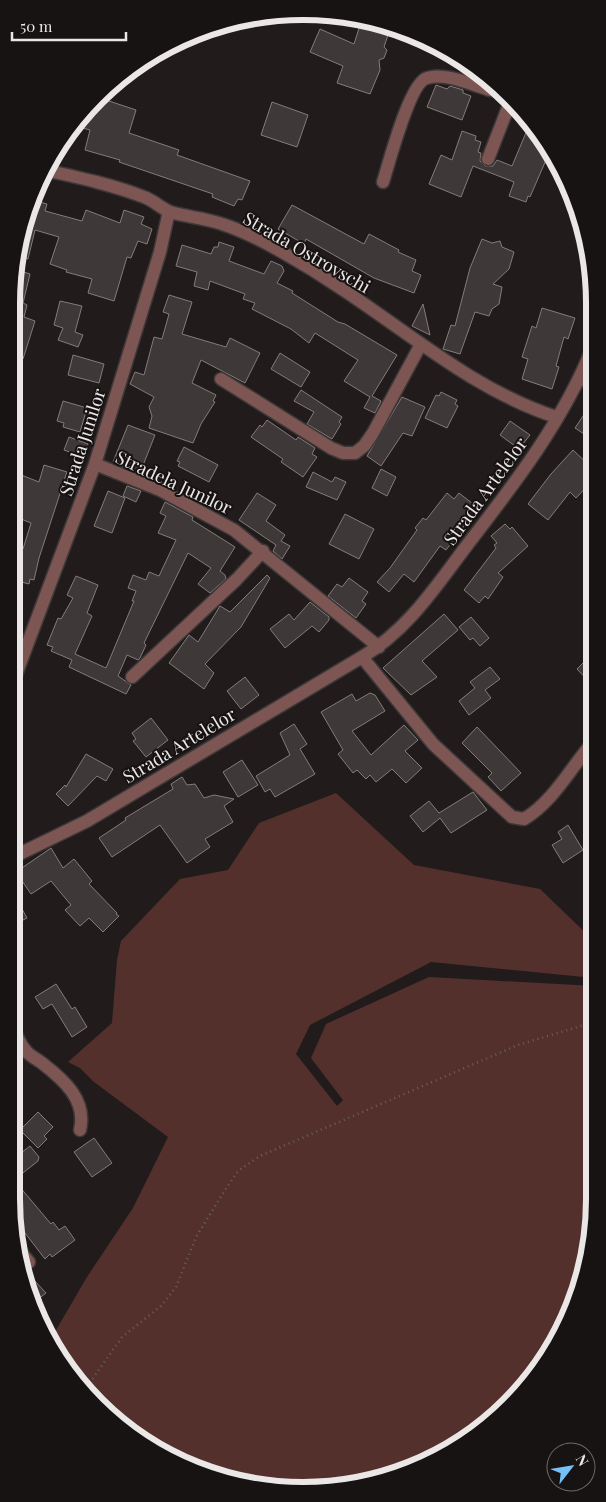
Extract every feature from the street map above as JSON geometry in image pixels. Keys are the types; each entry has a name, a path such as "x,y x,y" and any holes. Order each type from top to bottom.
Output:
{"street":[{"path":"383,182 409,100 418,83 427,78 443,77 490,90"},
{"path":"488,159 508,108"},
{"name":"Strada Ostrovschi","path":"52,172 115,186 146,198 169,211 223,224 262,242 342,288 420,346 529,408 556,417"},
{"name":"Strada Junilor","path":"20,664 95,464 160,252 169,211"},
{"path":"221,379 332,448 343,453 355,454 373,434 420,346"},
{"name":"Strada Artelelor","path":"20,854 87,821 379,647 418,611 529,464 581,378 586,365"},
{"path":"581,378 586,382"},
{"name":"Stradela Junilor","path":"95,464 160,490 234,530 379,647"},
{"path":"132,677 237,579 262,551"},
{"path":"362,657 433,744 512,816 524,819 533,813 549,798 586,751"},
{"path":"20,1043 27,1052 73,1092 80,1105 82,1120 80,1130"},
{"path":"26,1259 29,1262"}],"path":[{"path":"89,1384 122,1337 161,1306 176,1286 196,1237 238,1171 268,1152 518,1045 586,1024"}],"shaded area":[{"path":"336,793 414,865 540,889 586,933 586,977 431,962 310,1025 296,1054 337,1106 343,1100 311,1058 326,1024 429,977 586,986 586,1199 584,1236 571,1290 557,1324 538,1356 516,1386 475,1424 428,1453 394,1467 340,1480 303,1482 248,1477 212,1467 178,1453 161,1444 116,1412 78,1371 54,1333 87,1277 133,1208 168,1137 94,1082 80,1068 68,1062 112,1023 117,960 121,941 180,879 228,870 259,823"}],"building":[{"path":"360,26 389,33 384,47 387,50 384,58 379,60 380,70 370,94 337,83 343,66 310,52 320,29 354,44"},
{"path":"436,85 447,89 450,86 463,90 463,93 471,96 462,120 427,107"},
{"path":"106,100 136,110 129,133 179,150 177,155 250,181 242,200 238,199 234,206 212,197 213,194 119,162 120,160 85,150 90,130 81,128"},
{"path":"272,102 308,115 297,147 261,135"},
{"path":"527,130 546,159 526,202 509,196 514,182 473,166 461,197 429,184 441,155 452,160 462,131 476,136 475,140 481,142 478,152 481,153 480,161 485,166 493,166 497,160 512,166"},
{"path":"39,202 47,204 45,211 82,221 86,210 120,223 124,210 144,217 141,224 152,229 147,244 138,241 131,258 127,257 114,301 88,293 92,279 66,272 67,270 50,264 59,237 35,230 28,259 23,258 25,248"},
{"path":"292,205 364,244 369,234 399,250 398,252 416,260 412,271 421,275 414,293 374,278 306,239 304,244 278,229"},
{"path":"482,239 492,243 500,241 502,247 514,252 509,269 493,284 502,287 499,304 492,309 489,316 475,312 460,354 443,349 451,325 455,326 470,268"},
{"path":"219,242 234,247 229,261 264,274 271,261 282,266 284,271 277,283 293,291 292,293 338,322 345,324 397,355 372,396 381,401 375,413 364,408 370,397 344,381 358,360 315,333 309,343 291,329 252,309 255,303 243,299 245,294 210,281 208,290 194,286 197,272 176,266 182,245 211,254 214,247 218,247"},
{"path":"22,271 30,274 23,303 27,305 24,317 35,321 23,359 20,358"},
{"path":"169,295 192,302 182,334 226,347 230,338 260,353 245,383 201,360 192,383 216,395 213,401 215,402 201,424 193,443 149,428 152,416 149,407 154,397 130,384 135,372 144,375 154,337 162,339 169,314 163,312"},
{"path":"60,301 82,306 75,332 83,335 78,347 58,340 63,328 54,325"},
{"path":"423,304 430,335 412,326"},
{"path":"542,308 575,318 568,339 564,337 556,366 559,367 552,389 522,379 528,359 522,357 532,326 536,328"},
{"path":"280,353 310,372 301,387 271,369"},
{"path":"73,355 104,364 99,383 68,375"},
{"path":"301,390 342,417 339,422 341,424 332,439 307,424 314,412 294,401"},
{"path":"441,392 457,400 455,404 458,406 447,428 425,418 436,395 439,396"},
{"path":"402,397 425,407 412,436 403,433 381,466 367,456"},
{"path":"63,401 87,408 80,432 63,427 64,423 57,421"},
{"path":"586,412 586,435 575,428"},
{"path":"267,420 296,440 298,437 315,448 312,454 317,457 303,477 281,462 283,459 251,437 260,425 262,427"},
{"path":"510,421 530,435 519,449 500,435"},
{"path":"128,425 155,435 140,473 113,462"},
{"path":"69,437 88,444 83,457 64,450"},
{"path":"184,447 218,465 209,482 178,466 180,462 177,461"},
{"path":"573,450 586,462 586,487 576,498 570,492 548,520 528,504 551,474"},
{"path":"44,465 67,472 39,558 34,580 30,579 29,584 20,582 20,548 23,549 31,523 20,519 20,475 39,482"},
{"path":"381,469 396,477 387,496 372,488"},
{"path":"313,472 332,482 335,477 346,482 337,500 306,487"},
{"path":"127,486 141,491 136,502 123,496"},
{"path":"108,491 125,498 112,533 94,526"},
{"path":"257,493 276,505 266,521 285,535 281,541 290,546 282,559 273,551 276,545 239,520"},
{"path":"447,493 454,499 459,493 473,504 469,509 474,513 446,550 440,546 414,582 404,574 389,592 377,582 390,568 417,530 415,528 423,518 426,520"},
{"path":"165,502 193,517 192,520 235,547 220,571 225,575 226,579 210,593 198,584 211,568 188,553 144,643 146,645 140,658 138,660 127,655 118,676 131,685 126,694 69,667 72,660 51,651 53,647 47,645 58,618 61,619 73,598 67,595 76,576 98,585 87,613 92,616 75,654 106,668 134,601 132,601 136,591 128,588 133,575 146,580 149,572 159,576 176,540 158,533 166,516 160,513"},
{"path":"345,514 374,529 359,559 329,544"},
{"path":"505,524 510,529 512,527 528,546 498,573 503,577 488,599 485,596 479,603 464,590 496,548 494,545 497,543 491,536"},
{"path":"267,575 270,578 241,627 205,664 214,673 204,689 169,663 189,635 198,642 220,606 230,612"},
{"path":"349,578 368,592 362,601 366,604 356,618 328,596 337,584 342,587"},
{"path":"310,602 329,617 329,620 319,632 312,626 285,648 270,629 289,614 294,620"},
{"path":"444,614 458,630 422,661 437,677 411,695 383,668"},
{"path":"471,617 489,638 480,646 473,638 470,640 459,627"},
{"path":"586,660 586,679 577,669"},
{"path":"490,667 500,679 485,690 491,698 469,715 459,701 475,688 470,682"},
{"path":"245,677 259,695 241,709 227,691"},
{"path":"370,693 375,695 385,711 352,731 371,755 404,725 418,740 405,751 422,768 406,783 392,769 376,782 370,775 366,779 357,770 353,773 338,754 343,750 321,712 352,694 356,701"},
{"path":"151,718 168,740 146,757 133,741 136,739 132,733"},
{"path":"294,724 307,744 300,749 315,774 275,797 270,789 265,792 256,776 290,755 280,733"},
{"path":"477,727 521,773 501,791 488,777 492,773 462,743"},
{"path":"86,754 113,769 106,781 97,776 68,806 56,794 65,785 66,787"},
{"path":"242,760 258,785 238,797 223,772"},
{"path":"182,777 187,785 195,784 204,798 214,795 234,799 224,806 233,822 205,839 210,847 187,863 160,825 112,857 99,838 126,820 125,818 173,789 171,784"},
{"path":"473,792 487,810 451,833 440,818 423,832 410,816 429,801 439,813"},
{"path":"568,825 583,850 563,863 552,845 562,839 558,832"},
{"path":"51,848 63,868 74,859 92,881 89,884 119,916 103,932 89,918 80,926 65,910 71,905 51,881 31,894 20,878 20,869"},
{"path":"20,905 27,918 20,922"},
{"path":"56,984 72,1009 75,1007 87,1027 72,1037 52,1004 43,1009 35,997"},
{"path":"38,1112 53,1127 44,1136 47,1139 38,1148 20,1130"},
{"path":"94,1138 112,1163 92,1177 74,1152"},
{"path":"30,1146 39,1157 38,1161 20,1175 20,1154"},
{"path":"20,1187 51,1224 53,1222 59,1230 65,1226 75,1240 52,1257 50,1254 45,1259 22,1229"},
{"path":"31,1277 46,1293 39,1299"}]}
